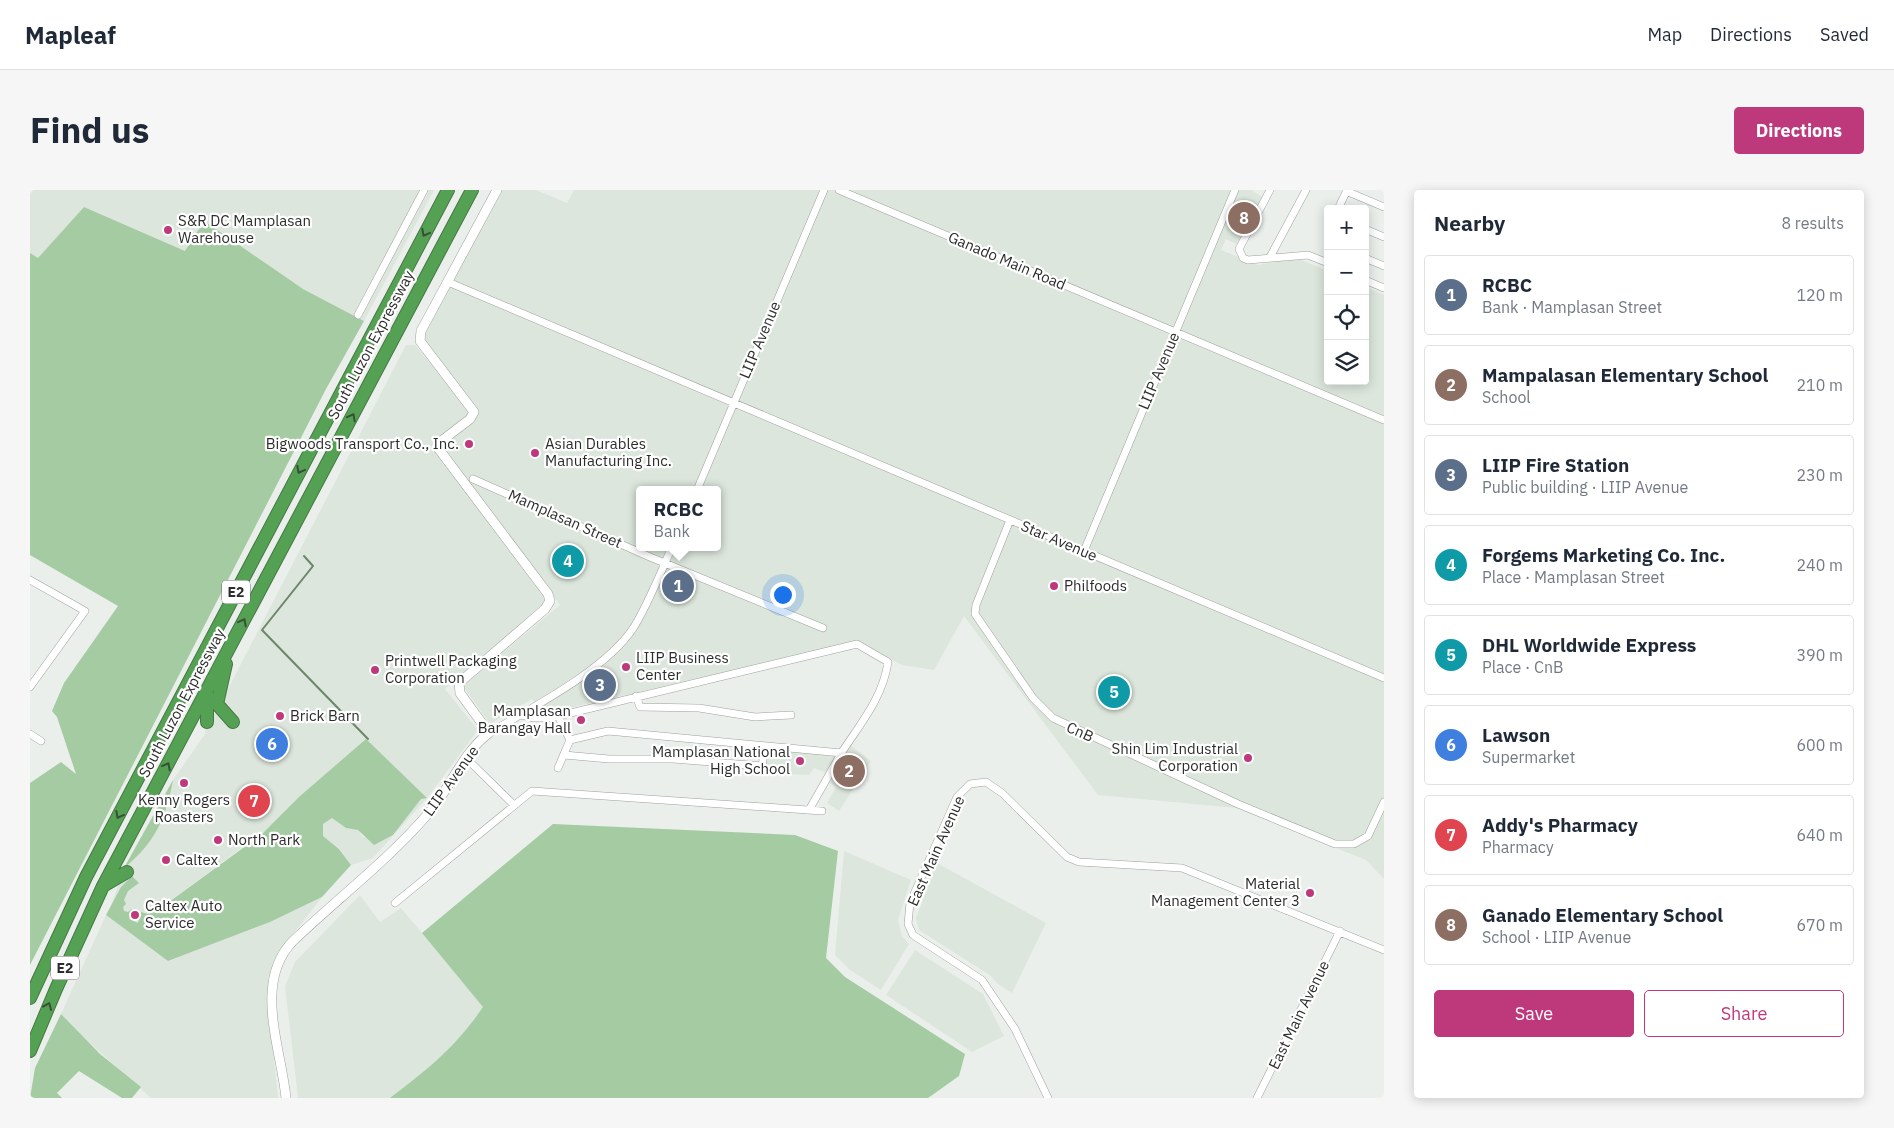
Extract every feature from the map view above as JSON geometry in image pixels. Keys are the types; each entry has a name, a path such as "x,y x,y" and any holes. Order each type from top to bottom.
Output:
{"highway":[{"name":"South Luzon Expressway","path":"30,998 86,877 448,190"},
{"name":"South Luzon Expressway","path":"30,1052 60,980 104,886 472,190"},
{"path":"230,647 217,704 233,722"},
{"path":"207,691 207,722"},
{"path":"104,886 128,872"}],"street":[{"path":"358,315 424,190"},
{"path":"489,733 460,693 459,683 547,607 550,600 548,594 438,448 439,444 470,419 474,412 420,341 421,331 497,190"},
{"name":"LIIP Avenue","path":"699,486 824,190"},
{"name":"Ganado Main Road","path":"839,190 1384,420"},
{"name":"LIIP Avenue","path":"1084,551 1235,190"},
{"path":"1270,190 1239,249 1243,258 1248,260 1308,255 1324,262"},
{"path":"1270,257 1306,190"},
{"path":"1340,205 1346,190 1384,207"},
{"path":"1369,231 1384,237"},
{"path":"1369,260 1384,266"},
{"name":"Star Avenue","path":"448,282 1384,678"},
{"path":"1369,282 1384,288"},
{"name":"Mamplasan Street","path":"473,478 636,549"},
{"name":"CnB","path":"1010,520 976,605 975,614 1033,698 1053,718 1238,804 1335,844 1350,844 1366,838 1373,830 1384,802"},
{"name":"Mamplasan Street","path":"640,551 823,628"},
{"name":"LIIP Avenue","path":"286,1098 272,995 274,972 279,958 293,941 420,822 434,806 466,758 489,733 579,679 633,629 670,551"},
{"path":"30,580 85,611 30,687"},
{"path":"521,714 534,718 558,716 857,644 888,662 886,670 872,707 842,753 810,810"},
{"path":"636,696 640,707 699,708 755,716 792,714"},
{"path":"558,716 570,740 558,768"},
{"path":"570,740 608,731 842,753"},
{"path":"30,734 41,742"},
{"path":"564,755 609,759 673,759 762,766 763,760"},
{"path":"466,758 514,805"},
{"name":"East Main Avenue","path":"1048,1098 1015,1029 982,980 913,935 908,924 910,904 958,798 970,784 986,782 1067,857 1079,862 1182,868 1384,950"},
{"path":"395,903 532,791 822,812"},
{"name":"East Main Avenue","path":"1257,1098 1340,931"}],"shaded area":[{"path":"30,190 434,190 364,321 303,289 185,251 84,207 38,258 30,253"},
{"path":"500,190 536,190 567,203 574,190 1251,190 1264,198 1238,245 1226,239 1221,250 1258,265 1288,259 1301,260 1324,269 1324,385 1369,385 1369,289 1384,295 1384,879 1366,860 1236,808 1098,795 964,616 934,670 902,665 859,641 543,714 532,699 490,724 463,686 560,605 441,445 477,416 477,407 425,346 423,335"},
{"path":"406,345 415,345 468,408 469,416 432,445 545,596 545,602 445,689 478,730 427,798 373,858 351,865 340,849 323,836 323,824 332,818 346,828 358,830 363,837 393,835 421,799 426,798 274,824 136,926 110,909 124,868 173,780 205,734 207,722 216,712"},
{"path":"850,745 871,761 839,811 827,803 836,787 828,781"},
{"name":"Mamplasan National High School","path":"766,747 838,754 827,773 814,768 809,775 765,773"},
{"path":"844,851 911,880 898,920 902,936 909,944 881,990 850,970 835,955"},
{"path":"937,863 1046,923 1012,993 998,984 991,976 919,930 916,918"},
{"path":"360,895 380,922 401,908 484,1007 467,1031 438,1061 390,1098 298,1098 285,986 295,962"},
{"path":"322,897 277,955 268,978 278,1098 151,1098 73,1028 61,1014 106,915 168,961 270,922"},
{"path":"915,950 983,994 1004,1036 972,1052 886,995"}],"green space":[{"path":"84,207 185,251 204,221 303,289 364,321 326,389 30,965 30,783 61,762 76,774 57,717 52,711 64,683 118,606 30,555 30,253 38,258"},
{"path":"366,739 427,798 421,799 393,835 374,845 358,830 346,828 332,818 323,824 323,836 339,849 351,865 322,897 270,922 168,961 106,915 121,887 132,876 139,883 128,891 124,900 126,904 123,907 124,911 128,912 132,909 129,919 138,923 141,912 148,914 158,910 262,834 299,797"},
{"path":"173,780 167,806 158,829 144,849 124,868"},
{"path":"553,824 795,835 838,851 826,958 845,977 965,1054 959,1076 928,1098 390,1098 441,1057 483,1007 422,933"},
{"path":"61,1014 100,1054 141,1087 132,1098 122,1098 79,1071 57,1093 62,1098 30,1098 35,1068"}],"waterway":[{"path":"304,556 313,566 262,630 368,739"}],"place":[{"name":"Ganado Elementary School","path":"1244,218"},
{"name":"S&R DC Mamplasan Warehouse","path":"168,230"},
{"name":"Bigwoods Transport Co., Inc.","path":"469,444"},
{"name":"Asian Durables Manufacturing Inc.","path":"535,453"},
{"name":"Forgems Marketing Co. Inc.","path":"568,561"},
{"name":"RCBC","path":"678,586"},
{"name":"Philfoods","path":"1054,586"},
{"name":"LIIP Business Center","path":"626,667"},
{"name":"Printwell Packaging Corporation","path":"375,670"},
{"name":"LIIP Fire Station","path":"600,685"},
{"name":"DHL Worldwide Express","path":"1114,692"},
{"name":"Brick Barn","path":"280,716"},
{"name":"Mamplasan Barangay Hall","path":"581,720"},
{"name":"Lawson","path":"272,744"},
{"name":"Shin Lim Industrial Corporation","path":"1248,758"},
{"name":"Mamplasan National High School","path":"800,761"},
{"name":"Mampalasan Elementary School","path":"849,771"},
{"name":"Kenny Rogers Roasters","path":"184,783"},
{"name":"Addy's Pharmacy","path":"254,801"},
{"name":"North Park","path":"218,840"},
{"name":"Caltex","path":"166,860"},
{"name":"Material Management Center 3","path":"1310,893"},
{"name":"Caltex Auto Service","path":"135,915"}]}
